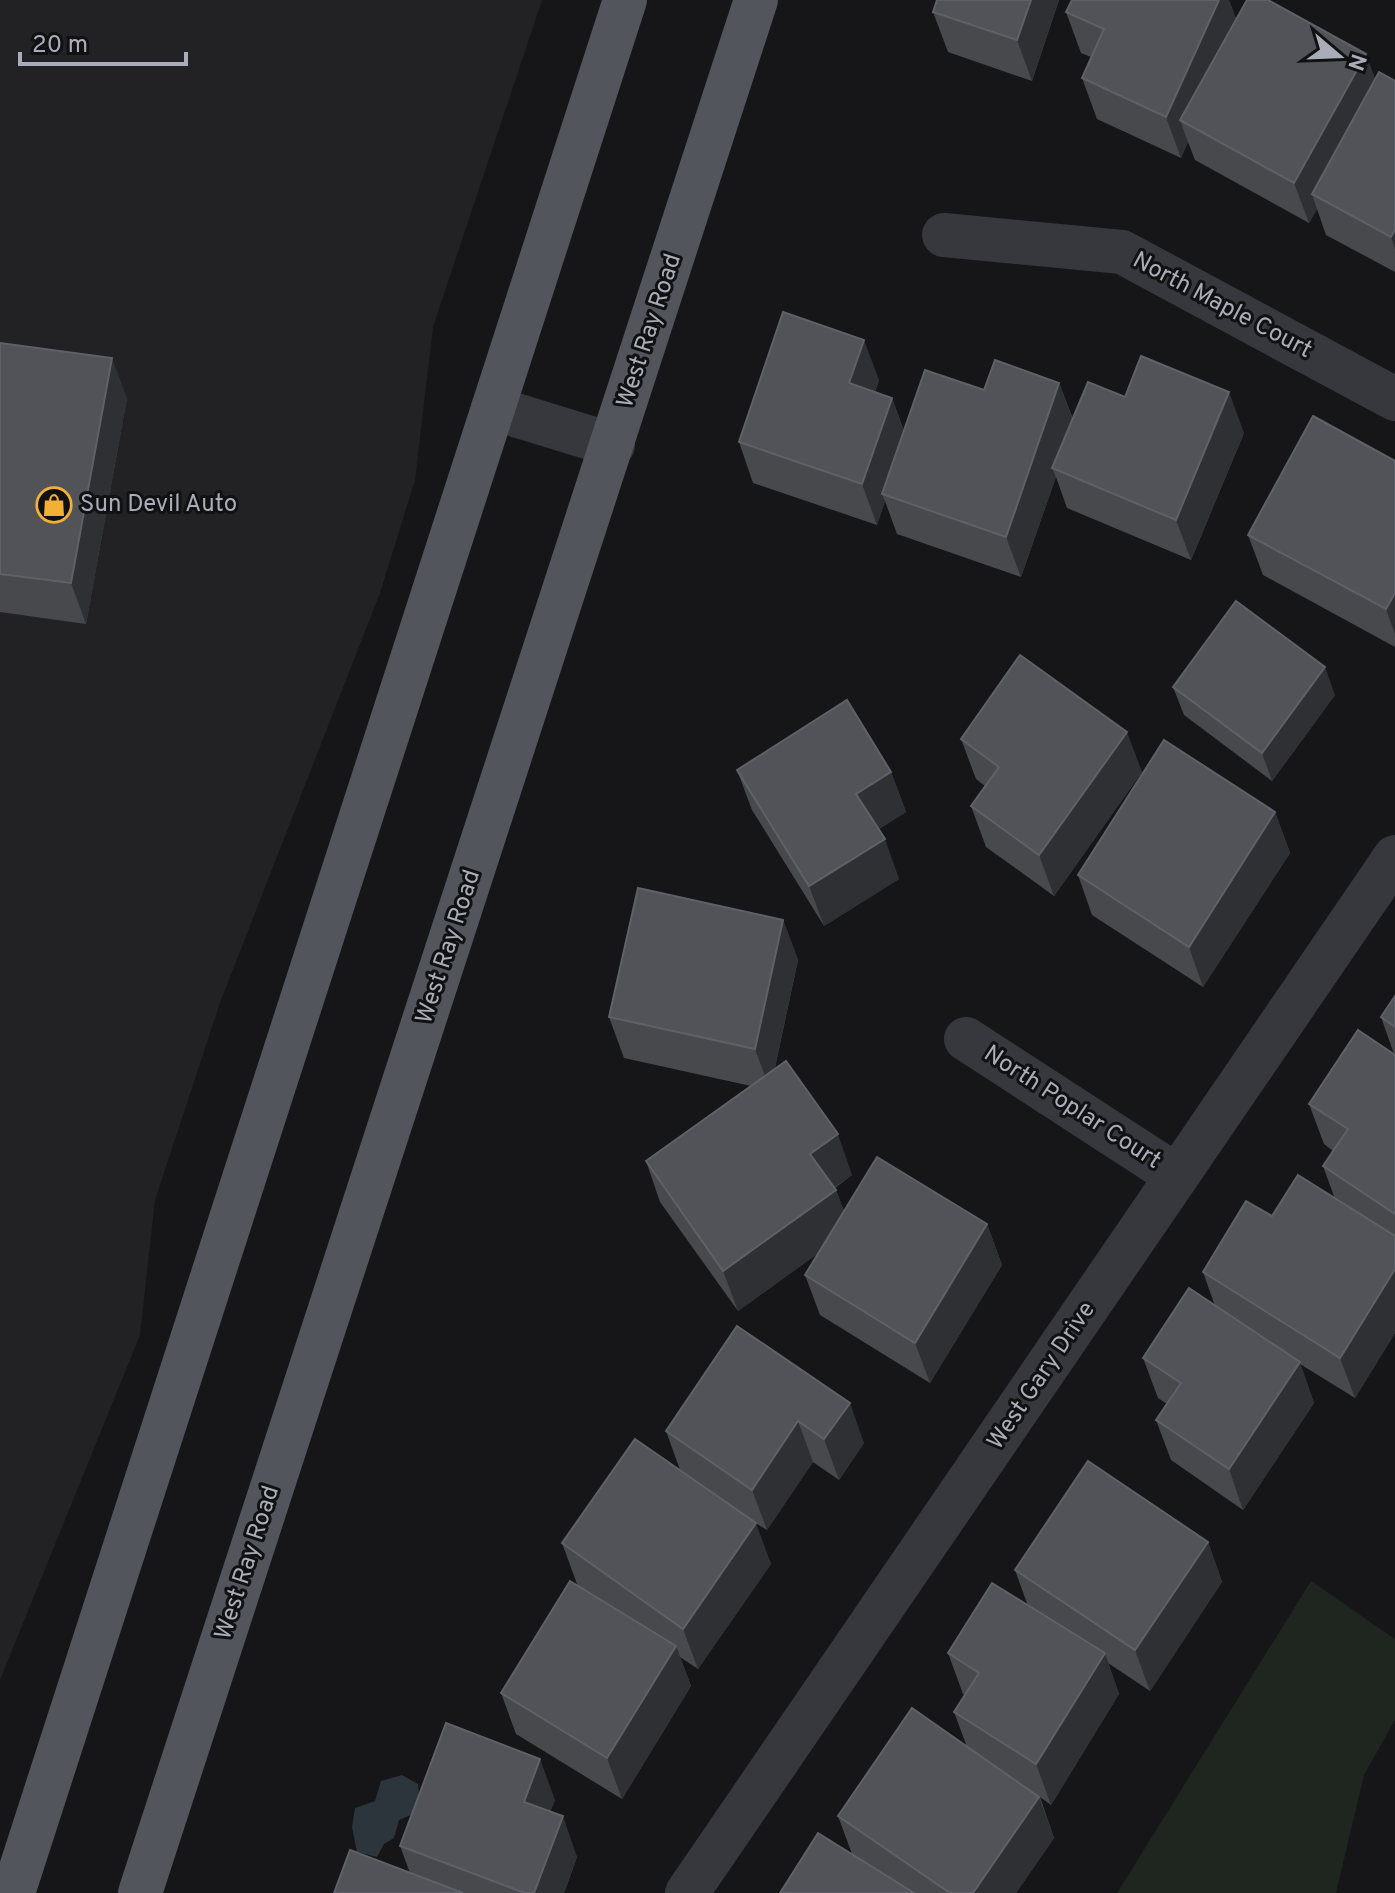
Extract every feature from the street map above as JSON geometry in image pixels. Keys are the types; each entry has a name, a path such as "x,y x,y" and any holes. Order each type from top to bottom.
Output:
{"main road":[{"path":"13,1893 625,0"},
{"name":"West Ray Road","path":"140,1893 756,0"}],"street":[{"name":"North Maple Court","path":"944,235 1122,252 1395,399"},
{"path":"493,408 613,445"},
{"name":"West Gary Drive","path":"687,1893 1395,857"},
{"name":"North Poplar Court","path":"966,1039 1177,1176"}],"shaded area":[{"path":"0,0 542,0 433,327 415,480 380,593 221,1000 155,1200 140,1335 0,1680"},
{"path":"1311,1581 1395,1639 1395,1720 1364,1775 1336,1893 1117,1893"},
{"path":"402,1775 418,1784 420,1806 413,1814 399,1820 394,1838 384,1844 377,1857 357,1852 352,1827 355,1808 375,1801 381,1781"}],"building":[{"path":"937,0 1031,0 1017,40 933,12"},
{"path":"1072,0 1219,0 1166,117 1082,78 1104,29 1066,12"},
{"path":"1247,0 1268,0 1366,54 1294,183 1180,120"},
{"path":"1379,72 1395,81 1395,230 1391,237 1312,194"},
{"path":"783,312 864,340 849,383 892,398 862,484 739,442"},
{"name":"Sun Devil Auto","path":"0,343 112,358 71,583 0,574"},
{"path":"1141,356 1229,392 1176,520 1052,468 1088,382 1125,397"},
{"path":"995,360 1059,383 1006,537 882,494 925,370 984,390"},
{"path":"1313,416 1395,461 1395,593 1386,609 1248,535"},
{"path":"1236,601 1325,667 1262,753 1173,687"},
{"path":"1020,655 1127,732 1039,855 971,806 999,767 961,739"},
{"path":"847,700 891,772 856,794 885,839 809,886 737,770"},
{"path":"1164,740 1275,812 1189,947 1078,875"},
{"path":"638,888 783,920 755,1049 609,1017"},
{"path":"1395,996 1395,1027 1381,1017"},
{"path":"1358,1030 1395,1055 1395,1214 1323,1166 1348,1129 1309,1104"},
{"path":"786,1061 838,1134 810,1154 836,1190 723,1271 646,1161"},
{"path":"877,1157 987,1224 915,1343 805,1275"},
{"path":"1298,1175 1395,1236 1395,1269 1340,1358 1203,1272 1246,1201 1272,1216"},
{"path":"1189,1288 1300,1362 1229,1469 1156,1420 1181,1383 1143,1358"},
{"path":"737,1326 850,1403 824,1439 798,1421 752,1490 666,1431"},
{"path":"635,1439 756,1523 683,1629 562,1543"},
{"path":"1088,1461 1208,1542 1135,1650 1015,1570"},
{"path":"570,1581 676,1646 607,1758 501,1693"},
{"path":"992,1583 1105,1653 1036,1764 954,1712 979,1673 948,1653"},
{"path":"912,1708 1039,1797 973,1893 950,1893 838,1816"},
{"path":"446,1723 540,1759 524,1802 563,1816 534,1893 525,1893 400,1846"},
{"path":"818,1833 914,1893 780,1893"},
{"path":"350,1850 463,1893 334,1893"}],"place":[{"name":"Sun Devil Auto","path":"54,505"}]}
